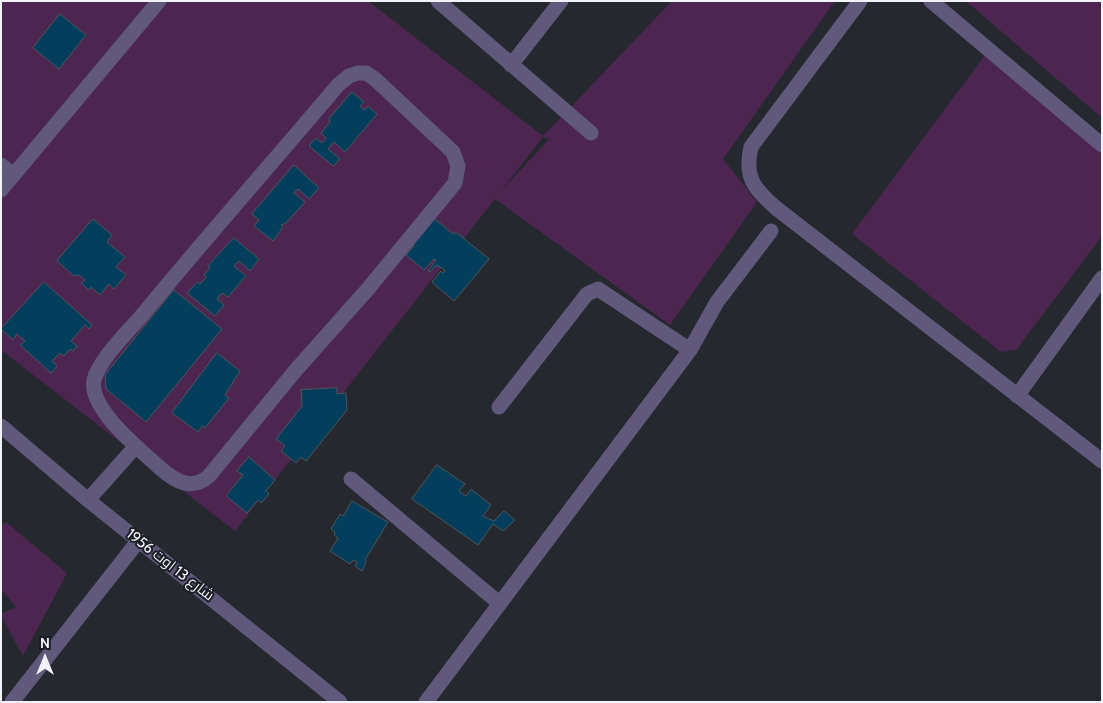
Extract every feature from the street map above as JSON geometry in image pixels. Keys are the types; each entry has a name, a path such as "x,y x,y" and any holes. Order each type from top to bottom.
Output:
{"street":[{"path":"1,190 159,1"},
{"path":"438,1 591,133"},
{"path":"511,64 561,1"},
{"path":"860,1 751,147 748,173 761,195 1102,461"},
{"path":"930,1 1102,144"},
{"path":"366,73 453,152 458,166 455,183 367,290 295,371 202,482 194,485 184,484 170,477 136,446 106,415 95,396 94,380 104,360 338,85 349,76 366,73"},
{"path":"1,165 13,175"},
{"path":"426,702 690,350 718,302 771,231"},
{"path":"1018,396 1102,278"},
{"path":"499,407 588,294 598,289 690,350"},
{"name":"شارع 13 اوت 1956","path":"1,426 88,500 340,702"},
{"path":"88,500 136,446"},
{"path":"351,479 499,603"},
{"path":"12,702 139,540"}],"shaded area":[{"path":"1,1 368,1 543,136 672,1 835,1 723,159 757,202 670,325 495,199 235,531 1,350","holes":["543,137 549,139 500,192"]},
{"path":"966,1 1102,1 1102,118"},
{"path":"985,55 1102,154 1102,236 1016,350 1001,352 852,234"},
{"path":"6,522 67,573 23,656 1,616 1,614 16,607 1,589 1,526"}],"building":[{"path":"60,14 86,35 59,69 33,48"},
{"path":"352,92 364,102 360,106 365,110 368,106 377,114 345,152 334,142 328,149 340,159 333,166 309,146 316,138 322,143 326,138 321,133 330,122 329,119"},
{"path":"294,165 319,188 309,199 298,189 294,193 305,202 286,223 281,225 283,227 273,241 254,226 259,220 252,214"},
{"path":"93,219 112,235 107,242 125,257 116,267 126,275 114,289 109,284 100,295 91,287 89,290 81,283 85,280 79,275 74,276 57,261"},
{"path":"435,219 453,234 456,232 489,259 454,301 432,282 441,271 443,273 445,270 436,265 430,272 428,271 436,260 434,259 424,270 406,255 414,246 411,243"},
{"path":"234,238 259,259 250,271 239,261 234,266 246,276 228,297 222,293 217,299 224,305 215,316 187,293 197,282 200,284 206,277 204,275 210,268 208,266"},
{"path":"44,282 92,325 89,329 85,325 71,341 77,346 73,351 70,349 64,356 60,353 52,361 57,366 51,373 20,345 25,341 17,334 13,340 1,329"},
{"path":"174,290 222,329 146,422 106,389 105,375"},
{"path":"217,353 240,371 225,395 229,398 205,428 202,426 198,432 172,413"},
{"path":"337,388 337,394 346,393 347,410 306,461 301,457 296,463 281,451 285,446 276,439 302,406 301,390"},
{"path":"249,457 275,480 266,491 269,494 261,503 258,500 247,513 226,496 243,475 237,471"},
{"path":"437,465 465,484 459,491 466,496 471,489 491,505 483,516 494,521 504,511 515,520 503,531 493,524 478,545 412,499"},
{"path":"352,501 388,522 365,560 362,571 355,566 357,562 353,560 350,564 330,551 338,538 331,529 340,514 343,516"}]}
